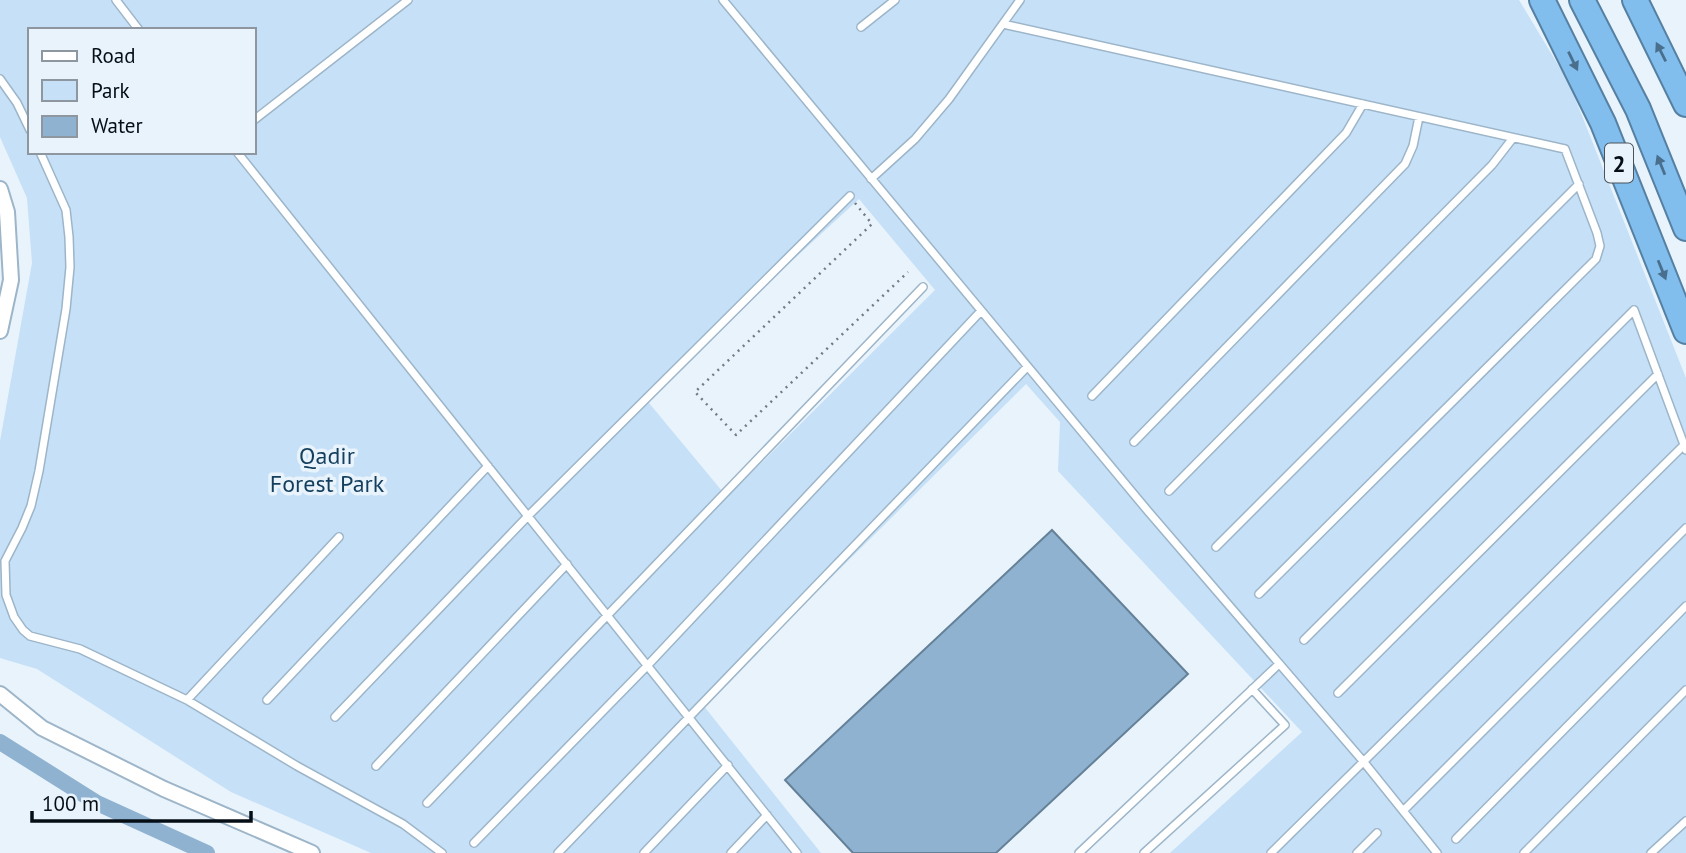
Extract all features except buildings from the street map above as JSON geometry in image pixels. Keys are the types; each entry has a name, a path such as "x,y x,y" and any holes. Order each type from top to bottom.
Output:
{"highway":[{"name":"2","path":"1542,0 1603,123 1686,331"},
{"name":"2","path":"1582,0 1638,108 1686,228"},
{"path":"1635,0 1686,104"}],"street":[{"path":"0,189 7,212 11,280 0,331"},
{"path":"0,694 42,728 164,789 312,853"}],"lane":[{"path":"116,0 137,28"},
{"path":"256,118 408,0"},
{"path":"723,0 1027,367 1363,761 1437,853"},
{"path":"861,27 895,0"},
{"path":"871,179 915,139 949,99 1020,0"},
{"path":"1003,24 1565,149 1597,233 1600,246 1596,259 1259,594"},
{"path":"0,79 17,103 28,126"},
{"path":"1092,396 1346,133 1363,104"},
{"path":"1133,443 1405,164 1413,146 1419,117"},
{"path":"1169,491 1492,164 1513,138"},
{"path":"41,154 66,210 70,267 66,309 39,471 31,506 5,561 6,596 14,617 30,636 80,649 187,700 297,766 403,824 442,853"},
{"path":"239,154 797,853"},
{"path":"1216,547 1579,184"},
{"path":"335,717 528,516 850,196"},
{"path":"427,803 923,287"},
{"path":"1271,853 1685,448 1634,310 1304,640"},
{"path":"474,843 648,665 981,311"},
{"path":"558,853 1027,367"},
{"path":"1338,693 1658,374"},
{"path":"267,701 488,466"},
{"path":"1404,810 1686,528"},
{"path":"187,700 339,537"},
{"path":"376,766 567,564"},
{"path":"1456,839 1686,606"},
{"path":"1079,853 1279,664"},
{"path":"1144,853 1285,724 1252,689"},
{"path":"1524,853 1686,690"},
{"path":"643,853 728,765"},
{"path":"731,853 767,815"},
{"path":"1651,853 1686,821"},
{"path":"1357,853 1377,833"}],"path":[{"path":"850,196 872,224 695,392 736,435 908,272"}],"green space":[{"name":"Qadir Forest Park","path":"0,0 1519,0 1569,83 1686,378 1686,853 1170,853 1302,732 1058,471 1060,422 1026,384 703,705 821,853 371,853 231,792 37,669 0,658 0,441 32,263 27,198 0,137","holes":["859,199 935,290 727,497 644,397"]}],"water":[{"path":"1052,530 1188,674 996,853 853,853 785,780"}],"waterway":[{"path":"0,742 97,803 207,853"}]}
